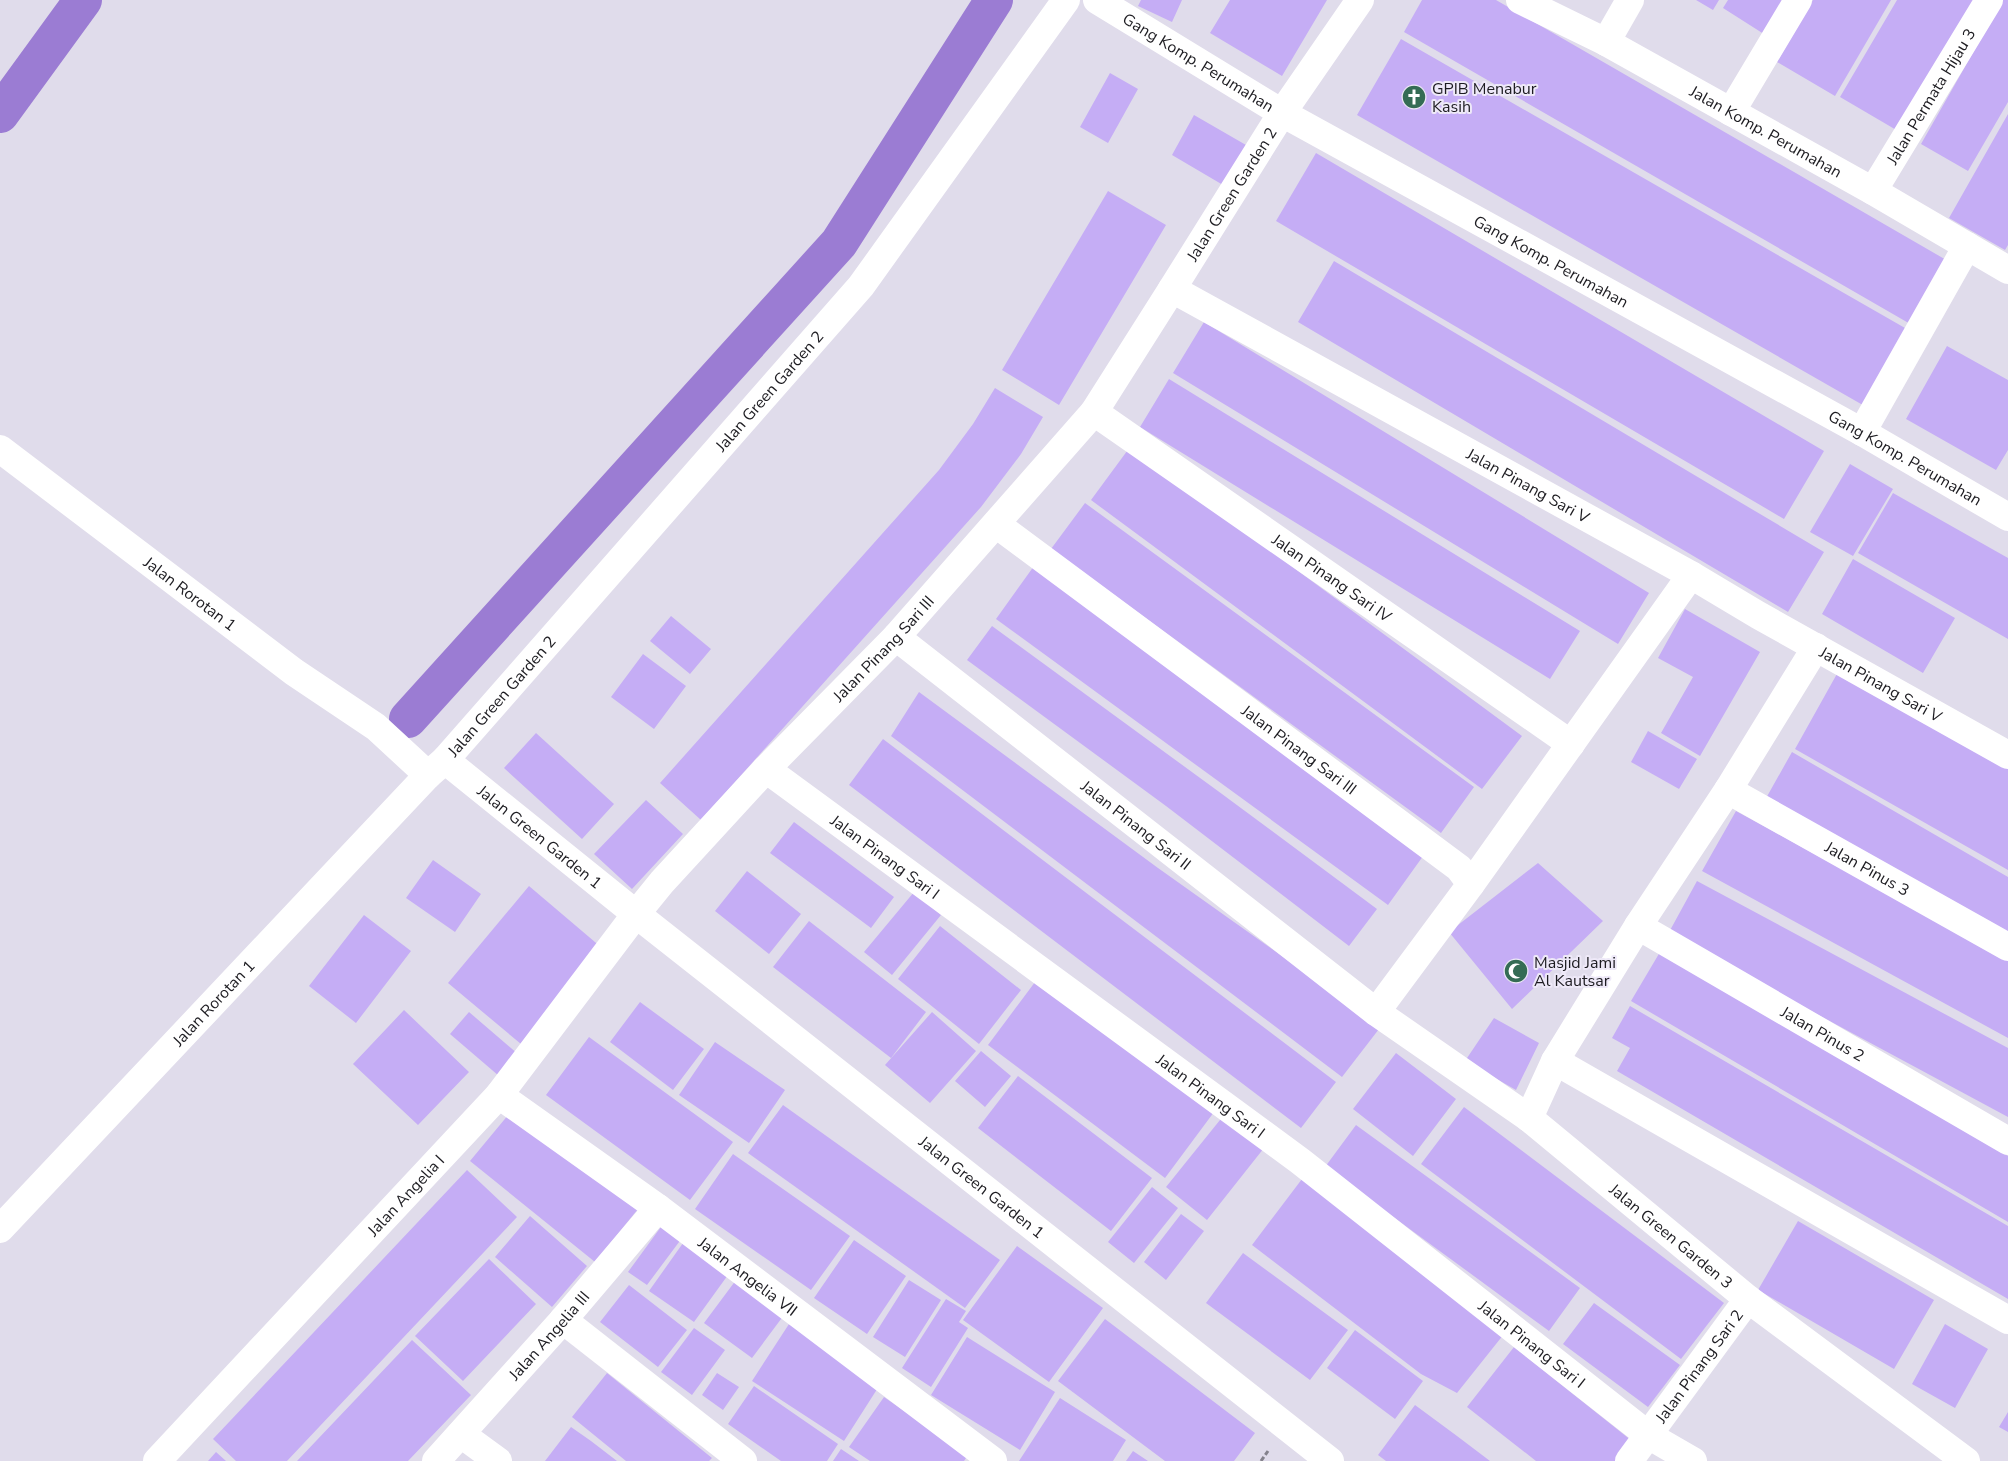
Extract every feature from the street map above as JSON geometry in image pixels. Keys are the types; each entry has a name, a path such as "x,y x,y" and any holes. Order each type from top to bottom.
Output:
{"street":[{"name":"Jalan Green Garden 2","path":"428,766 860,286 1066,0"},
{"name":"Gang Komp. Perumahan","path":"1097,0 1282,113 1862,432 2008,517"},
{"name":"Jalan Green Garden 2","path":"1172,289 1282,113 1360,0"},
{"name":"Jalan Komp. Perumahan","path":"1520,0 1606,42 1873,191 1967,246 2005,262"},
{"path":"1606,42 1630,0"},
{"path":"1731,112 1798,0"},
{"name":"Jalan Permata Hijau 3","path":"1873,191 1989,0"},
{"path":"1862,432 1967,246"},
{"path":"1094,412 1172,289"},
{"name":"Jalan Pinang Sari V","path":"1172,289 1690,575 2008,755"},
{"name":"Jalan Pinang Sari III","path":"766,769 896,637 1094,412"},
{"name":"Jalan Pinang Sari IV","path":"1094,412 1571,744"},
{"name":"Jalan Rorotan 1","path":"0,449 294,672 376,727 428,766 0,1229"},
{"name":"Jalan Pinang Sari III","path":"996,524 1459,868 1471,884"},
{"path":"1376,1012 1471,884 1690,575"},
{"name":"Jalan Pinang Sari II","path":"896,637 1376,1012"},
{"path":"1529,1118 1555,1061 1638,926 1728,790 1816,647"},
{"name":"Jalan Green Garden 1","path":"428,766 636,914 1330,1461"},
{"path":"636,914 662,882 766,769"},
{"name":"Jalan Pinang Sari I","path":"766,769 1300,1161 1648,1435 1693,1461"},
{"name":"Jalan Pinus 3","path":"1728,790 2008,947"},
{"name":"Jalan Angelia I","path":"157,1461 499,1095 636,914"},
{"name":"Jalan Pinus 2","path":"1638,926 2008,1141"},
{"name":"Jalan Green Garden 3","path":"1376,1012 1529,1118 1748,1299 1966,1461"},
{"path":"1555,1061 2008,1320"},
{"name":"Jalan Angelia VII","path":"499,1095 658,1208 993,1461"},
{"name":"Jalan Angelia III","path":"436,1461 564,1320 658,1208"},
{"name":"Jalan Pinang Sari 2","path":"1648,1435 1748,1299"},
{"path":"564,1320 743,1461"},
{"path":"461,1434 498,1461"},
{"path":"1629,1461 1648,1435"}],"building":[{"path":"1141,0 1182,0 1172,22 1138,6"},
{"path":"1230,0 1327,0 1282,76 1210,33"},
{"path":"1422,0 1496,0 1948,261 1912,325 1404,32"},
{"path":"1696,0 1719,0 1713,10"},
{"path":"1728,0 1789,0 1767,36 1723,8"},
{"path":"1813,0 1891,0 1835,96 1777,62"},
{"path":"1897,0 1974,0 1898,131 1840,97"},
{"path":"2003,0 2008,0 2008,102 1968,171 1921,144"},
{"path":"1401,39 1912,332 1868,408 1357,115"},
{"path":"1110,73 1138,89 1108,143 1080,127"},
{"path":"2008,114 2008,245 2005,250 1949,218"},
{"path":"1194,115 1246,145 1223,185 1172,155"},
{"path":"1316,153 1824,451 1784,519 1276,221"},
{"path":"1108,191 1166,225 1059,405 1002,370"},
{"path":"1334,261 1824,552 1788,612 1298,322"},
{"path":"1204,322 1649,593 1618,644 1173,373"},
{"path":"1947,346 2008,380 2008,450 1996,470 1906,419"},
{"path":"1169,379 1580,631 1550,679 1140,427"},
{"path":"995,388 1043,417 1021,454 981,507 701,820 660,783 939,470 973,424"},
{"path":"1130,447 1522,736 1482,789 1091,500"},
{"path":"1850,464 1893,489 1853,556 1810,532"},
{"path":"1893,493 2008,558 2008,639 1858,553"},
{"path":"1085,503 1474,787 1441,833 1051,549"},
{"path":"1853,559 1955,618 1923,673 1822,614"},
{"path":"1034,566 1426,852 1388,905 996,619"},
{"path":"1685,609 1760,652 1700,756 1661,733 1693,677 1658,658"},
{"path":"671,616 711,649 690,674 650,641"},
{"path":"992,626 1377,909 1349,946 1166,806 967,660"},
{"path":"643,654 686,686 654,729 611,697"},
{"path":"1838,672 2008,769 2008,870 1795,749"},
{"path":"919,692 1158,868 1303,971 1379,1029 1342,1077 891,736"},
{"path":"1648,731 1697,759 1679,789 1631,762"},
{"path":"536,733 614,804 582,839 504,768"},
{"path":"883,739 1336,1082 1301,1128 849,785"},
{"path":"1792,752 2008,877 2008,938 1765,800"},
{"path":"646,800 683,834 632,889 594,854"},
{"path":"1736,811 2008,960 2008,1038 1702,871"},
{"path":"794,822 894,897 871,928 770,853"},
{"path":"433,860 481,894 455,932 406,898"},
{"name":"Masjid Jami Al Kautsar","path":"1538,863 1603,921 1512,1009 1449,932"},
{"path":"747,871 801,914 769,954 715,911"},
{"path":"1697,881 2008,1048 2008,1117 1668,934"},
{"path":"529,886 602,948 521,1044 448,983"},
{"path":"914,892 941,915 892,975 864,952"},
{"path":"364,915 411,951 356,1023 309,986"},
{"path":"809,921 926,1012 891,1058 773,967"},
{"path":"940,926 1021,990 979,1044 898,979"},
{"path":"1660,952 2008,1156 2008,1222 1631,1001"},
{"path":"1041,974 1217,1108 1165,1178 988,1045"},
{"path":"640,1002 704,1049 673,1090 610,1042"},
{"path":"1630,1006 2008,1226 2008,1299 1617,1071 1630,1048 1612,1038"},
{"path":"404,1010 469,1072 418,1125 353,1064"},
{"path":"469,1012 518,1054 499,1076 450,1034"},
{"path":"932,1012 976,1051 930,1103 885,1065"},
{"path":"1494,1018 1539,1043 1516,1090 1465,1061"},
{"path":"589,1037 733,1142 690,1200 546,1095"},
{"path":"715,1042 785,1090 749,1143 679,1095"},
{"path":"981,1051 1011,1076 985,1107 955,1081"},
{"path":"1396,1053 1456,1099 1413,1156 1353,1109"},
{"path":"1018,1076 1152,1178 1111,1231 978,1128"},
{"path":"783,1105 1000,1260 965,1308 748,1153"},
{"path":"1464,1107 1724,1303 1681,1359 1421,1164"},
{"path":"513,1109 638,1209 595,1262 470,1161"},
{"path":"1224,1115 1264,1148 1207,1220 1166,1187"},
{"path":"1356,1125 1580,1288 1549,1331 1325,1167"},
{"path":"733,1154 850,1236 811,1290 695,1209"},
{"path":"467,1170 517,1217 287,1461 236,1461 213,1439"},
{"path":"1302,1179 1504,1334 1457,1393 1421,1374 1252,1245"},
{"path":"1152,1187 1178,1208 1134,1263 1108,1242"},
{"path":"1181,1214 1204,1231 1166,1280 1144,1262"},
{"path":"530,1216 587,1266 552,1307 495,1257"},
{"path":"666,1220 685,1234 647,1285 628,1272"},
{"path":"1798,1221 1934,1300 1894,1369 1758,1290"},
{"path":"688,1236 733,1268 694,1322 649,1291"},
{"path":"854,1240 906,1276 867,1334 814,1298"},
{"path":"1017,1246 1103,1308 1049,1382 963,1320"},
{"path":"1243,1253 1348,1330 1310,1380 1206,1303"},
{"path":"489,1259 536,1304 463,1381 415,1336"},
{"path":"739,1276 787,1311 752,1358 704,1323"},
{"path":"909,1280 941,1300 905,1357 873,1337"},
{"path":"629,1285 687,1330 658,1367 600,1322"},
{"path":"946,1299 966,1311 959,1322 968,1328 931,1387 902,1368"},
{"path":"1594,1303 1680,1365 1648,1407 1563,1344"},
{"path":"1105,1319 1255,1433 1234,1461 1165,1461 1058,1381"},
{"path":"789,1324 881,1383 844,1441 752,1381"},
{"path":"1945,1324 1988,1349 1955,1408 1912,1384"},
{"path":"694,1328 725,1350 692,1395 661,1372"},
{"path":"1355,1330 1423,1381 1395,1419 1327,1368"},
{"path":"967,1337 1055,1392 1020,1450 931,1395"},
{"path":"412,1340 471,1395 408,1461 297,1461"},
{"path":"1514,1347 1632,1441 1616,1461 1536,1461 1467,1407"},
{"path":"607,1373 712,1458 709,1461 626,1461 572,1417"},
{"path":"717,1373 739,1387 723,1410 702,1395"},
{"path":"754,1386 838,1444 827,1461 781,1461 728,1424"},
{"path":"884,1397 968,1455 964,1461 870,1461 849,1447"},
{"path":"1060,1398 1126,1440 1113,1461 1019,1461"},
{"path":"1415,1405 1490,1461 1386,1461 1378,1455"},
{"path":"2008,1412 2008,1432 1999,1427"},
{"path":"571,1427 591,1441 617,1461 545,1461"},
{"path":"841,1449 859,1461 833,1461"},
{"path":"1133,1451 1148,1461 1126,1461"},
{"path":"216,1452 226,1461 208,1461"}],"waterway":[{"path":"0,114 83,0"},
{"path":"408,719 839,243 994,0"}],"place":[{"name":"GPIB Menabur Kasih","path":"1414,97"},
{"name":"Masjid Jami Al Kautsar","path":"1516,971"}]}
